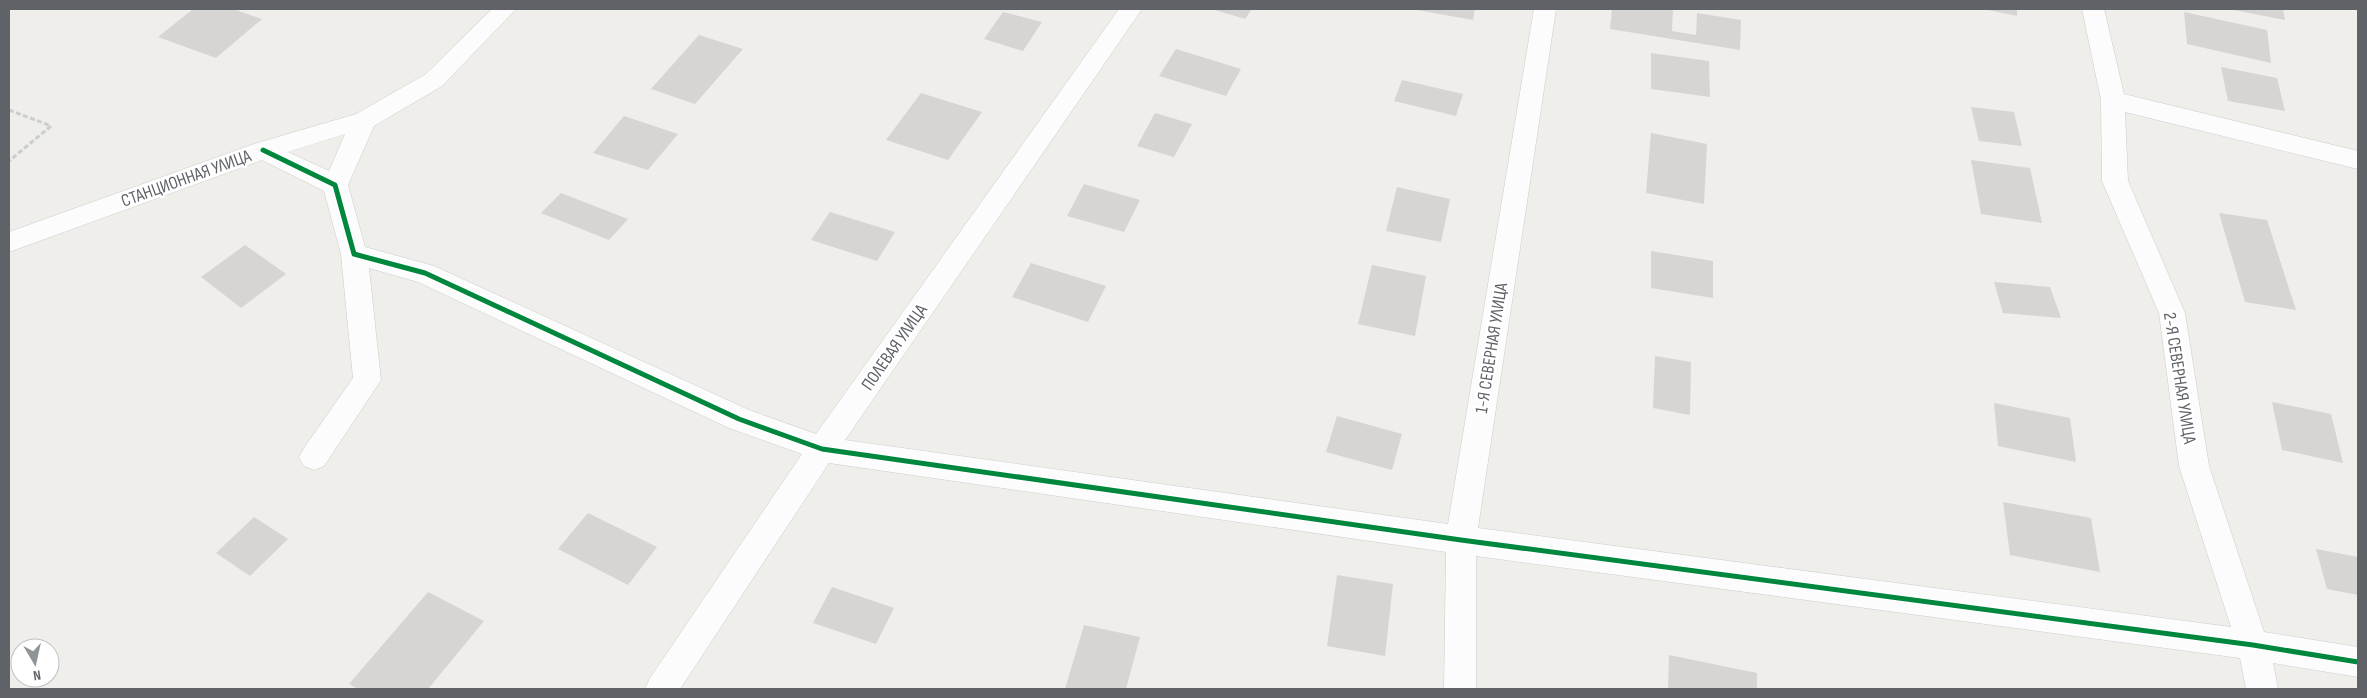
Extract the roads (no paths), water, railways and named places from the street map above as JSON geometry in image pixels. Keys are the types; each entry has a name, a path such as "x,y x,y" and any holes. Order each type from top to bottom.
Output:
{"street":[{"name":"СТАНЦИОННАЯ УЛИЦА","path":"9,242 262,150 364,120 434,80 504,9"},
{"name":"ПОЛЕВАЯ УЛИЦА","path":"661,689 822,449 1131,9"},
{"name":"1-Я СЕВЕРНАЯ УЛИЦА","path":"1460,689 1460,540 1545,9"},
{"name":"2-Я СЕВЕРНАЯ УЛИЦА","path":"2093,9 2113,100 2115,181 2172,313 2194,466 2253,645 2262,689"},
{"path":"2113,100 2358,160"},
{"path":"314,457 367,380 354,254 336,185 364,120"},
{"path":"262,150 336,185"},
{"path":"354,254 425,273 739,419 822,449 1460,540 2253,645 2358,662"}]}
